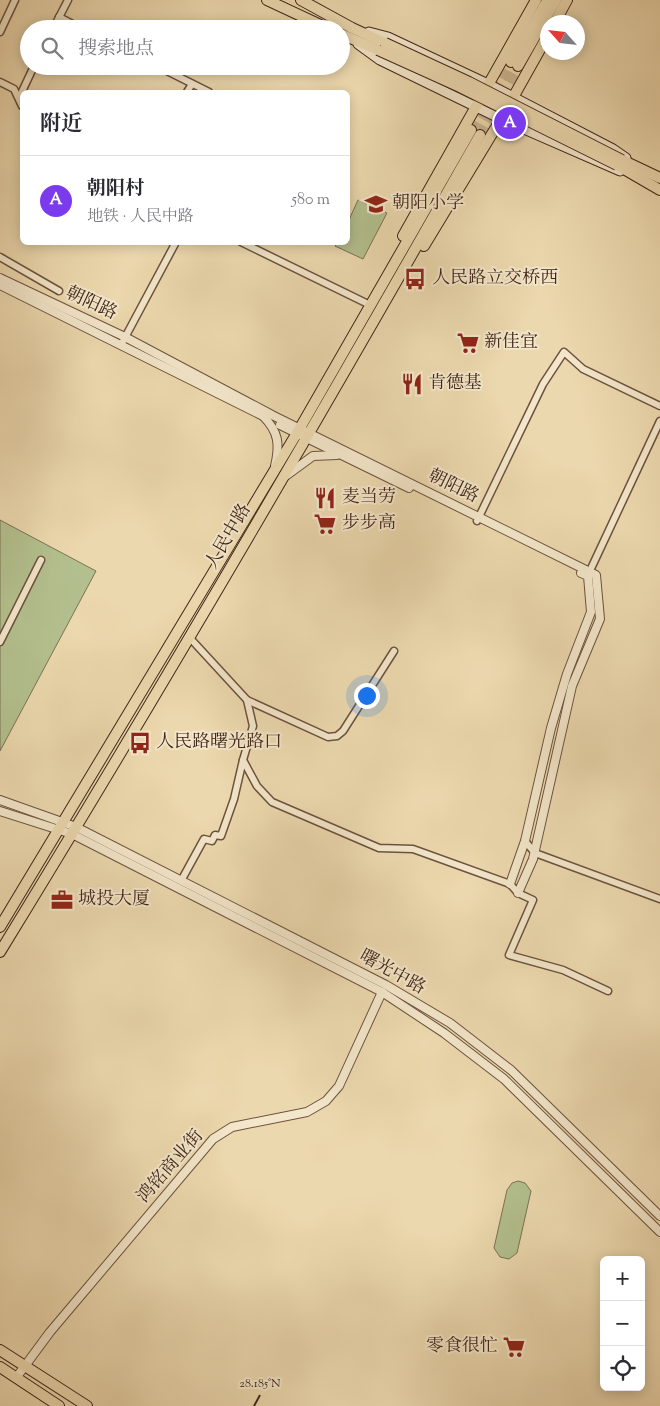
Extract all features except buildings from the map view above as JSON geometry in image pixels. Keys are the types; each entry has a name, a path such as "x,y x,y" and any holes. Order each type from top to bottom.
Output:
{"main road":[{"path":"267,0 310,20"},
{"path":"301,0 329,20"},
{"path":"354,335 366,303 474,106 536,0"},
{"path":"548,0 515,64 556,0"},
{"path":"558,15 567,0"},
{"path":"350,33 388,37 488,84 613,149 641,169"},
{"path":"350,34 469,82 620,163 644,181"},
{"path":"350,35 380,60 501,119 644,181 660,190"},
{"path":"366,335 388,306 501,119 540,49"},
{"name":"人民中路","path":"0,928 303,433 366,335 475,133 354,335 303,433"},
{"path":"620,163 641,169 660,178"},
{"name":"人民中路","path":"0,952 189,637 277,476"},
{"path":"0,1350 87,1406"},
{"path":"0,1367 59,1406"}],"street":[{"path":"0,32 15,0"},
{"path":"58,20 68,0"},
{"path":"59,17 65,20"},
{"path":"23,90 30,75"},
{"path":"174,75 205,90"},
{"path":"0,82 14,89 19,98"},
{"path":"189,90 192,84"},
{"path":"121,345 174,245"},
{"path":"247,245 366,303"},
{"path":"0,257 59,291"},
{"name":"朝阳路","path":"0,278 126,337 345,457 478,519"},
{"name":"朝阳路","path":"0,285 263,416 303,433 589,574"},
{"path":"478,519 543,384 564,352 583,369 660,406"},
{"path":"263,416 278,436 277,476"},
{"path":"510,884 525,841 554,719 567,674 591,612 589,574 660,421"},
{"path":"277,476 313,456 323,454 345,457"},
{"path":"0,642 41,560"},
{"path":"518,893 534,853 572,686 600,620 596,575 589,574"},
{"path":"189,637 248,700 328,737 337,736 343,731 394,650"},
{"path":"182,881 204,839 212,841 215,836 221,836 234,799 253,726 248,700"},
{"path":"243,760 257,786 272,802 379,848 413,849 510,884 518,893 533,900 509,954 563,970 608,991"},
{"path":"0,800 62,827"},
{"path":"0,811 74,831"},
{"name":"曙光中路","path":"74,831 182,881 386,985 450,1023 511,1070 660,1216"},
{"name":"曙光中路","path":"74,831 382,992 444,1033 504,1079 660,1232"},
{"path":"525,841 534,853 660,899"},
{"name":"鸿铭商业街","path":"16,1378 56,1325 213,1139 232,1127 307,1112 326,1101 339,1086 382,992"}],"green space":[{"path":"358,200 387,213 363,259 335,246 350,245 350,218"},
{"path":"0,520 96,571 0,751"},
{"path":"518,1181 525,1183 531,1191 517,1253 509,1259 500,1257 494,1248 507,1190 512,1183"}],"tunnel":[{"path":"471,130 511,62"},
{"path":"480,135 518,66"}],"place":[{"name":"朝阳村","path":"510,123"},
{"name":"朝阳小学","path":"376,204"},
{"name":"人民路立交桥西","path":"415,279"},
{"name":"新佳宜","path":"468,343"},
{"name":"肯德基","path":"412,384"},
{"name":"麦当劳","path":"325,498"},
{"name":"步步高","path":"325,524"},
{"name":"人民路曙光路口","path":"140,743"},
{"name":"城投大厦","path":"62,900"},
{"name":"零食很忙","path":"514,1347"}]}
